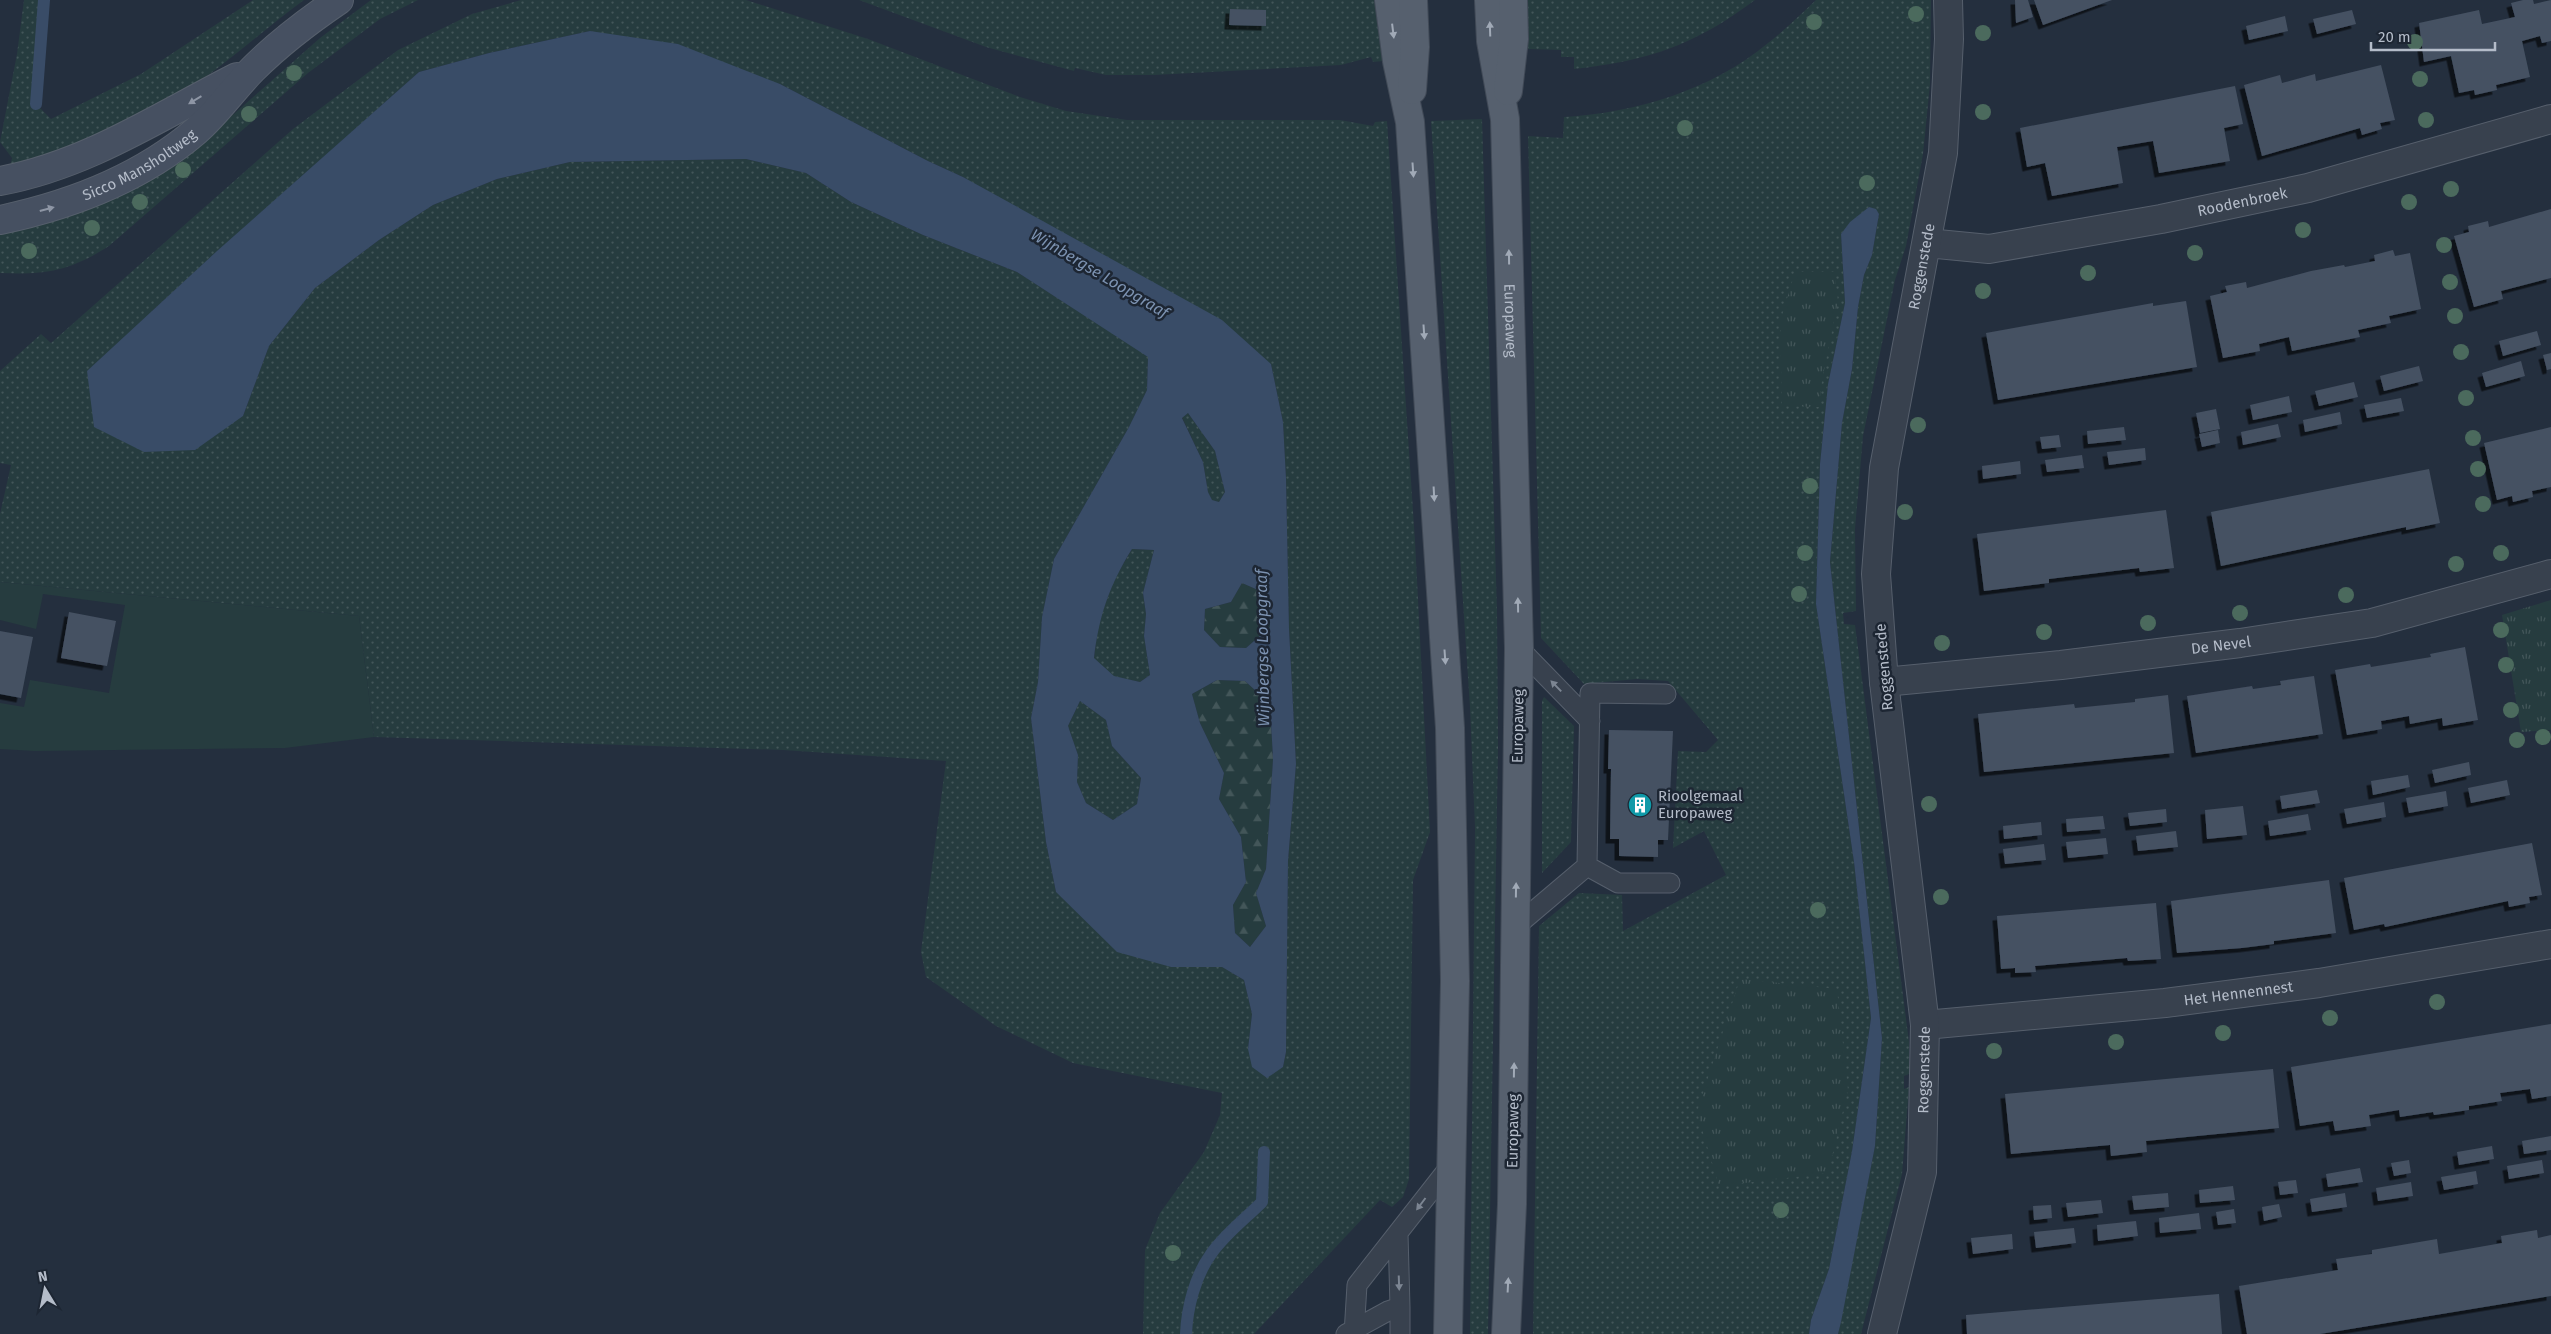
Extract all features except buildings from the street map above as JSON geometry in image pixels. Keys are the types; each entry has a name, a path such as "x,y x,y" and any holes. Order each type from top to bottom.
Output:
{"main road":[{"path":"1389,0 1406,61"},
{"path":"1413,0 1406,61 1450,728 1455,982 1448,1334"},
{"name":"Europaweg","path":"1489,0 1490,41 1503,58"},
{"name":"Europaweg","path":"1506,1334 1512,1204 1519,648 1503,58 1514,39 1513,0"}],"street":[{"name":"Sicco Mansholtweg","path":"0,220 62,204 113,184 156,162 197,131 254,68 339,0"},
{"name":"Roggenstede","path":"1882,1334 1922,1172 1924,1026 1884,682 1876,574 1884,468 1943,153 1949,39 1948,0"},
{"name":"Sicco Mansholtweg","path":"0,181 51,168 81,157 150,124 254,68"},
{"name":"Roodenbroek","path":"1927,243 1990,249 2161,219 2308,188 2551,119"},
{"name":"De Nevel","path":"1884,682 2061,665 2212,647 2372,623 2551,574"},
{"name":"Het Hennennest","path":"1924,1026 2165,1002 2319,983 2551,944"}],"lane":[{"path":"1519,648 1590,722"},
{"path":"1516,927 1587,866 1590,693 1666,694"},
{"path":"1587,866 1618,883 1670,883"},
{"path":"1351,1332 1356,1285 1451,1165"},
{"path":"1398,1234 1400,1334"},
{"path":"1351,1332 1388,1311 1400,1307"}],"green space":[{"path":"24,0 44,0 36,104 51,119 141,74 253,0 304,0 216,70 159,107 123,125 86,140 10,167 12,158 0,142 17,54"},
{"path":"371,0 418,0 380,19 308,73 109,246 82,261 57,270 31,273 0,273 0,231 174,163 235,113 320,38"},
{"path":"521,0 746,0 868,39 1020,97 1066,111 1127,120 1340,120 1373,126 1375,122 1387,121 1415,541 1430,832 1413,880 1409,1179 1403,1197 1392,1207 1380,1200 1254,1334 1143,1334 1145,1250 1160,1213 1204,1152 1220,1115 1222,1093 1073,1063 996,1026 926,977 921,952 946,761 783,750 374,737 359,616 0,582 0,514 11,465 0,463 0,371 41,334 51,343 293,129 398,50 472,14","holes":["590,31 780,84 928,161 963,177 1271,364 1283,422 1289,628 1296,764 1288,861 1286,1052 1283,1067 1248,1049 1252,1014 1244,980 1222,967 1171,967 1056,892 1046,842 1031,718 1038,682 1042,617 1054,559 1129,427 1147,390 1148,356 1017,272 923,235 851,202 806,173 746,159 570,162 497,179 433,205 379,240 315,288 269,346 243,416 152,311 419,72 489,53"]},
{"path":"859,0 1375,0 1378,10 1383,61 1373,62 1371,57 1341,65 1154,75 1106,75 1075,68 1074,71 986,47"},
{"path":"1526,0 1755,0 1712,29 1670,48 1648,56 1601,66 1574,69 1574,57 1561,57 1561,50 1527,49"},
{"path":"1816,0 1931,0 1930,84 1923,154 1906,246 1895,280 1863,436 1855,529 1856,611 1843,613 1844,624 1855,625 1909,1042 1909,1074 1904,1076 1904,1089 1909,1087 1902,1174 1861,1334 1838,1334 1875,1146 1882,1038 1830,562 1842,423 1852,369 1858,307 1864,275 1872,255 1879,214 1869,207 1841,234 1845,303 1828,384 1820,464 1816,604 1854,862 1871,1018 1852,1151 1829,1269 1811,1320 1809,1334 1533,1334 1539,926 1579,893 1622,895 1623,931 1726,875 1704,831 1673,848 1678,751 1706,752 1718,740 1668,681 1637,679 1584,684 1541,638 1528,136 1563,138 1564,117 1591,115 1645,104 1698,86 1746,60 1780,33"},
{"path":"1482,119 1497,610 1498,747 1488,1334 1470,1334 1475,828 1470,707 1431,121"},
{"path":"1795,272 1834,272 1838,301 1822,380 1819,407 1782,406 1780,322"},
{"path":"1188,413 1215,451 1225,492 1219,502 1212,501 1208,492 1203,462 1182,417"},
{"path":"1132,549 1154,550 1143,593 1146,614 1144,636 1150,675 1140,682 1114,677 1094,659 1098,624 1114,580"},
{"path":"0,582 359,616 374,737 285,748 35,751 0,749 0,703 24,707 30,680 109,693 125,605 43,594 36,629 0,620"},
{"path":"1242,583 1267,594 1270,627 1246,648 1220,647 1204,630 1205,609 1231,602"},
{"path":"2551,600 2551,730 2521,732 2502,615"},
{"path":"1217,680 1245,681 1270,704 1273,759 1266,869 1256,893 1266,926 1250,947 1235,933 1233,905 1246,882 1241,837 1219,799 1224,773 1200,723 1192,694"},
{"path":"1544,697 1574,726 1571,842 1542,873 1542,701"},
{"path":"1080,701 1106,720 1112,746 1141,778 1137,804 1113,820 1086,803 1077,782 1078,755 1068,726"},
{"path":"1740,979 1837,989 1848,1090 1828,1173 1719,1186 1697,1112"}],"water":[{"path":"590,31 678,44 780,84 928,161 963,177 1222,320 1271,364 1283,422 1289,628 1296,764 1288,861 1286,1052 1283,1067 1267,1078 1252,1067 1248,1049 1252,1014 1244,980 1222,967 1171,967 1117,952 1056,892 1046,842 1031,718 1038,682 1042,617 1054,559 1129,427 1147,390 1148,357 1017,272 923,235 851,202 806,173 746,159 570,162 497,179 433,205 379,240 315,288 269,346 243,416 195,450 144,452 94,427 87,371 217,251 419,72 489,53","holes":["1188,413 1215,451 1225,492 1219,502 1212,500 1208,492 1203,462 1182,418","1132,549 1154,550 1143,593 1146,614 1144,636 1150,675 1140,682 1114,676 1094,658 1106,602","1242,583 1267,594 1270,627 1246,648 1220,647 1204,630 1205,609 1231,602","1217,680 1245,681 1270,704 1273,759 1266,869 1256,893 1266,926 1250,947 1235,933 1233,905 1246,882 1241,837 1219,799 1224,773 1200,723 1192,694","1080,701 1106,720 1112,746 1141,778 1137,804 1113,820 1086,803 1077,782 1078,755 1068,726"]},
{"path":"1869,207 1876,209 1879,214 1872,255 1864,275 1858,307 1852,369 1842,423 1830,562 1882,1038 1875,1146 1841,1322 1838,1334 1809,1334 1811,1320 1829,1269 1852,1151 1871,1018 1854,862 1816,604 1820,464 1828,384 1845,303 1841,234 1850,222"}],"waterway":[{"path":"36,104 44,0"},
{"name":"Wijnbergse Loopgraaf","path":"1186,1334 1193,1292 1205,1263 1222,1240 1262,1202 1264,1152"}],"place":[{"name":"Rioolgemaal Europaweg","path":"1640,805"}]}
